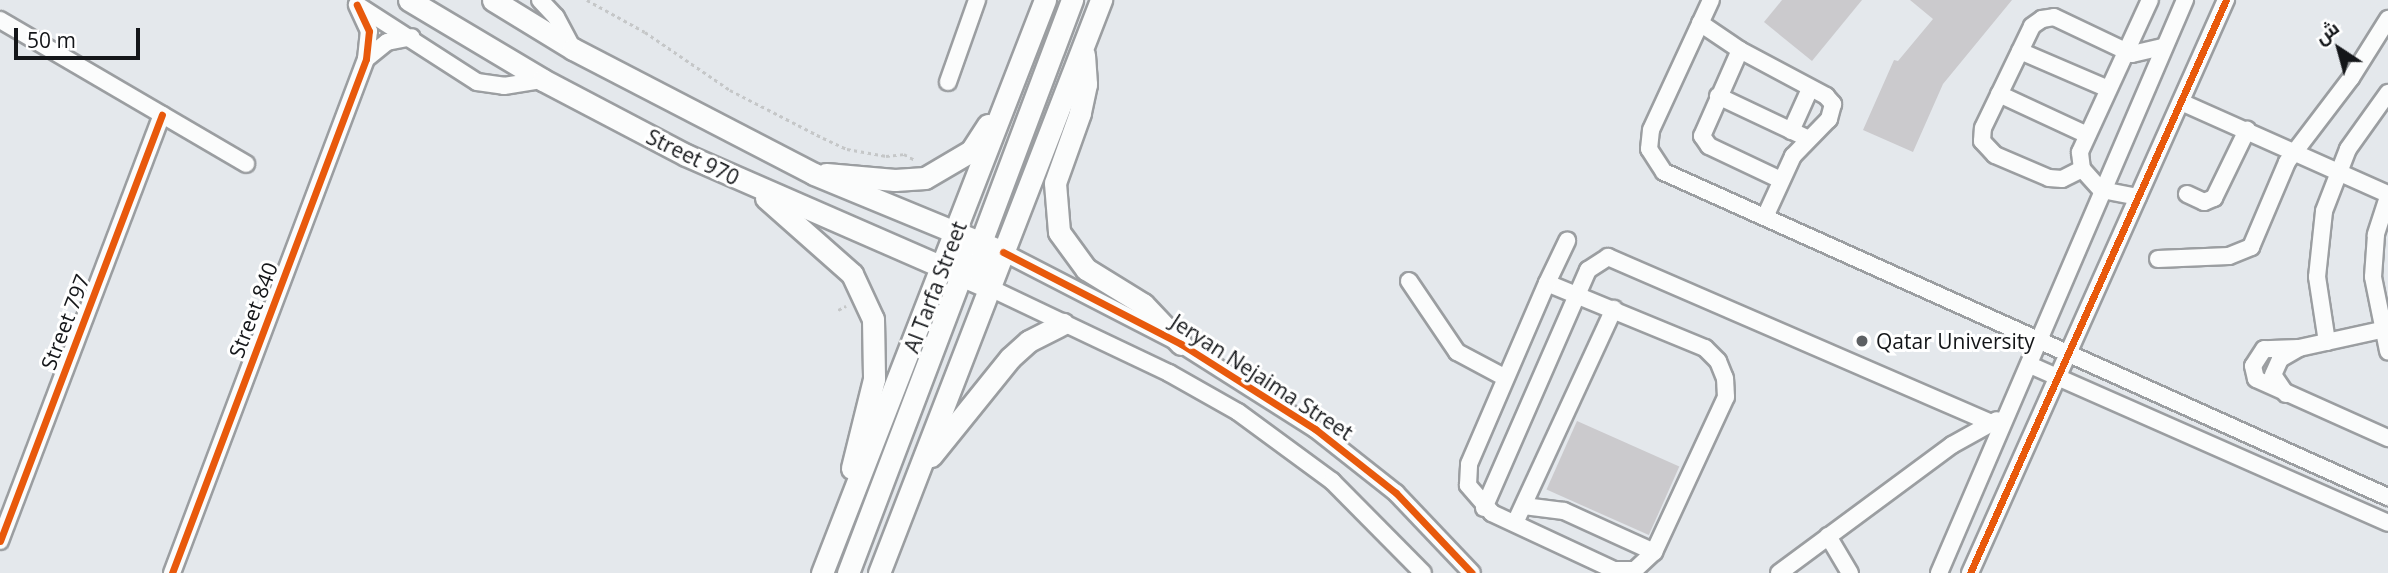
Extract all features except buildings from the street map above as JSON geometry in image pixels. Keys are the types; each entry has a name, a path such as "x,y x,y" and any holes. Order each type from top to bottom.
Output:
{"main road":[{"name":"Street 970","path":"409,0 543,80 751,185 990,288"},
{"name":"Street 970","path":"493,0 573,50 814,174 1003,252"},
{"name":"Al Tarfa Street","path":"955,232 1045,0"},
{"path":"990,288 980,267 981,242 1072,0"},
{"path":"878,573 1101,0"},
{"path":"1083,49 1086,84 1082,104 1055,183 1059,232 1086,269 1151,310 1181,344"},
{"path":"814,174 895,180 925,178 971,151 1002,112"},
{"path":"751,185 852,274 873,320 874,379 841,521"},
{"path":"848,573 952,271 962,250 955,232"},
{"name":"Al Tarfa Street","path":"822,573 841,521 952,271"},
{"path":"914,481 1010,358 1029,341 1063,324"}],"street":[{"path":"540,0 556,17 573,50"},
{"path":"948,82 977,0"},
{"path":"1711,0 1651,130 1649,149 1658,166 1673,178 2388,497"},
{"path":"2138,197 2101,190 2082,169 2085,134 2150,0"},
{"path":"1939,573 2030,365 2162,47 2185,0"},
{"path":"1970,573 2226,0"},
{"path":"352,3 413,37 477,82 504,86 543,80"},
{"name":"Street 840","path":"172,573 366,59 369,30 352,3"},
{"path":"2082,169 2062,179 2049,178 1989,152 1982,134 2032,26 2048,17 2124,52 2143,53 2162,47"},
{"path":"2158,258 2229,256 2251,247 2273,189 2297,150 2346,86 2388,19"},
{"path":"0,20 246,164"},
{"path":"1700,23 1740,50 1826,96 1833,110 1829,119 1807,138 1781,180 1765,217"},
{"path":"366,59 387,41 413,37"},
{"path":"1740,50 1703,130 1705,142 1781,180"},
{"path":"2020,51 2106,88"},
{"path":"1791,131 1810,89"},
{"path":"2327,342 2318,299 2317,254 2324,211 2338,169 2359,130 2388,93"},
{"path":"1999,94 2085,134"},
{"path":"1718,96 1807,138"},
{"path":"2181,102 2297,150 2388,195 2374,256 2374,299 2388,351"},
{"name":"Street 797","path":"0,541 162,116"},
{"path":"2187,194 2204,202 2214,198 2247,130"},
{"path":"1547,283 1704,348 1718,361 1726,379 1726,397 1654,552 1641,568 1621,572 1483,508 1471,492 1467,471 1547,283 1567,241"},
{"name":"Jeryan Nejaima Street","path":"1003,252 1181,344 1349,454 1413,509 1472,573"},
{"path":"1483,508 1577,294 1593,264 1617,258 1991,423"},
{"path":"1409,281 1457,352 1506,378"},
{"name":"Jeryan Nejaima Street","path":"990,288 1181,379 1271,434 1361,507 1423,573"},
{"path":"1515,523 1614,309"},
{"path":"2381,330 2299,348 2264,349 2253,366 2261,384 2388,439"},
{"path":"2030,365 2388,523"},
{"path":"1779,573 1952,445 2009,414"},
{"path":"2238,459 2248,434"},
{"path":"1524,506 1564,511 1654,552"},
{"path":"1828,536 1850,573"}],"path":[{"path":"587,0 645,32 730,90 847,149 872,155 908,155 925,178"}],"cycle path":[{"path":"1970,573 2226,0"},
{"path":"172,573 366,59 369,31 357,5"},
{"path":"0,541 162,115"},
{"path":"1003,252 1181,344 1315,429 1396,493 1472,573"}],"place":[{"name":"Qatar University","path":"1862,341"}]}
